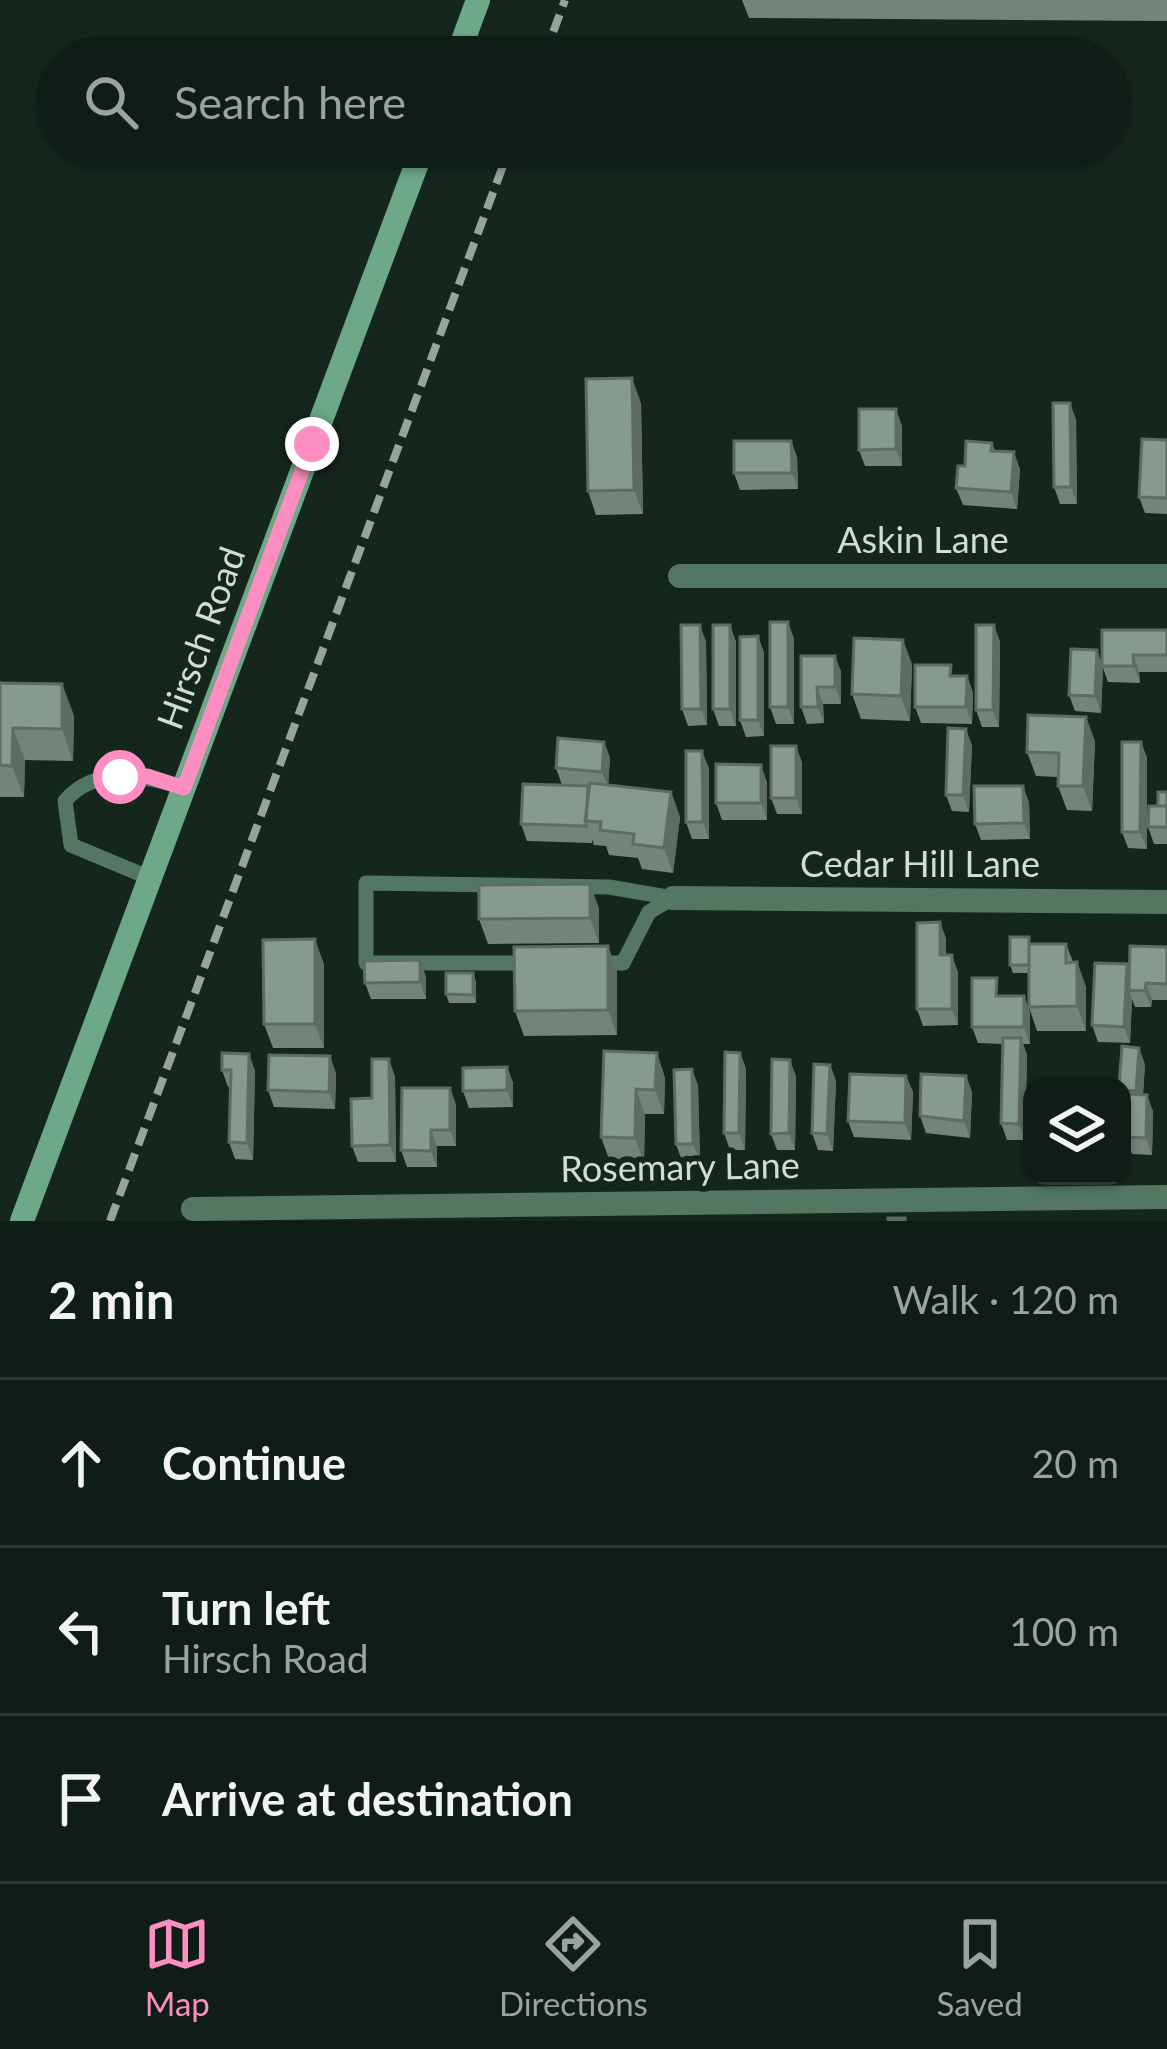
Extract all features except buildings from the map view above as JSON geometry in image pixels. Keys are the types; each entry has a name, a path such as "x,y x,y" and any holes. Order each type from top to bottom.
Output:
{"main road":[{"path":"465,36 478,0"},
{"name":"Hirsch Road","path":"22,1221 415,168"}],"street":[{"name":"Askin Lane","path":"680,576 1167,576"},
{"name":"Cedar Hill Lane","path":"673,898 1167,902"},
{"name":"Rosemary Lane","path":"194,1209 1167,1197"}],"lane":[{"path":"150,878 71,845 65,801 79,785 120,777 147,776 184,788"},
{"path":"366,883 609,887 673,898 649,912 623,963 366,962 366,883"}],"railway":[{"path":"552,36 565,0"},
{"path":"110,1221 502,168"}],"route":[{"path":"120,777 147,776 184,788 312,444"}]}
